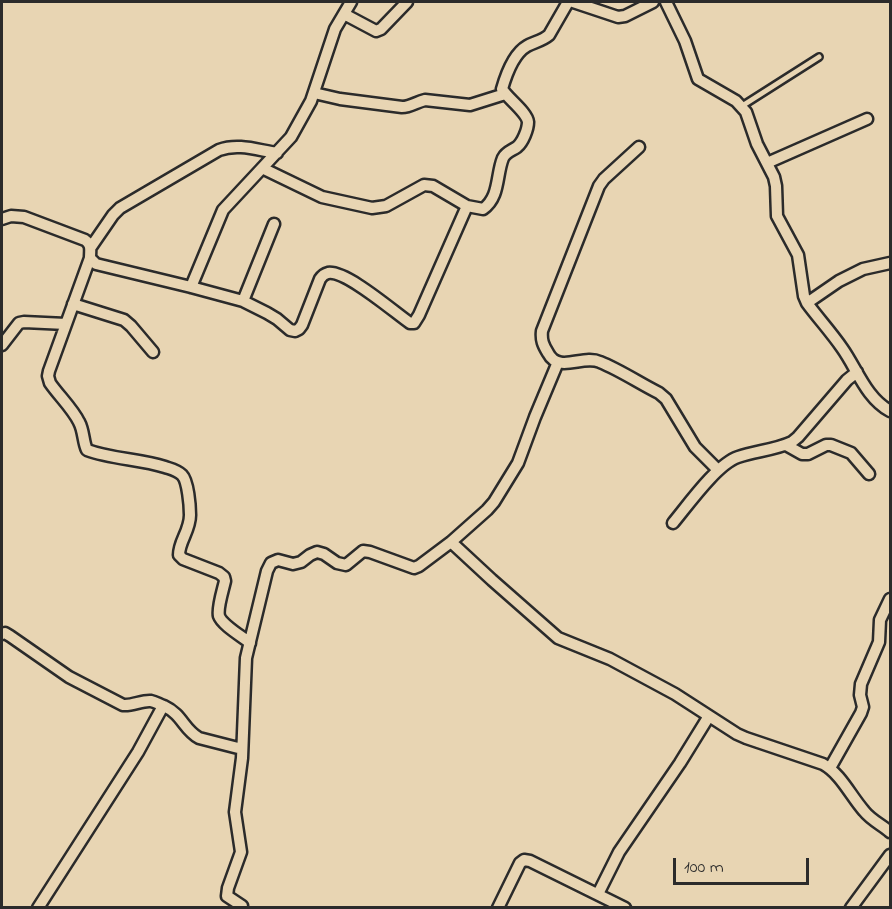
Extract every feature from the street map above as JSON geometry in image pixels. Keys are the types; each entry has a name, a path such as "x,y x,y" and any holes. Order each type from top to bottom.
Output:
{"street":[{"path":"190,287 223,210 291,137 311,101 332,39 351,2"},
{"path":"344,14 376,31 381,29 407,2"},
{"path":"262,168 322,197 372,208 386,206 424,185 433,186 467,206 483,209 489,205 497,188 502,160 506,153 521,142 528,122 526,116 502,89 505,79 516,56 526,47 549,35 568,2"},
{"path":"573,2 618,17 653,2"},
{"path":"666,2 698,79 736,101 746,112 757,144 774,177 777,216 798,255 807,303 843,349 867,388 880,404 891,411"},
{"path":"314,93 340,99 402,107 410,107 425,100 470,105 505,94"},
{"path":"767,163 867,119"},
{"path":"250,643 219,617 224,577 183,559 179,555 179,549 190,526 188,499 182,475 177,471 150,463 87,450 80,423 50,383 48,376 90,253 112,214 229,146 277,153"},
{"path":"639,147 599,186 549,310 541,341 550,357 558,362 565,364 585,360 599,361 659,393 666,399 695,447 718,470"},
{"path":"2,219 11,216 24,217 85,240 89,243 90,253 96,264 243,302 267,313 295,332 302,325 320,279 328,273 344,276 410,323 414,322 467,206"},
{"path":"243,302 274,224"},
{"path":"807,303 839,281 863,269 891,263"},
{"path":"73,304 124,320 153,352"},
{"path":"2,345 20,323 66,324"},
{"path":"242,908 227,896 241,852 235,812 242,749 246,664 267,571 271,563 278,560 293,564 317,552 337,563 346,565 363,551 414,568 419,566 488,510 513,471 558,362"},
{"path":"673,523 718,470 728,462 738,457 786,445 798,437 847,380 857,372"},
{"path":"786,445 802,454 831,445 851,453 869,474"},
{"path":"451,542 558,638 620,664 675,694 746,738 830,768 864,811 891,832"},
{"path":"830,768 861,713 863,707 861,684 879,642 880,620 891,599"},
{"path":"2,634 10,636 69,677 123,705 129,706 149,701 163,706 173,711 193,735 242,749"},
{"path":"38,908 138,753 163,706"},
{"path":"598,894 619,852 710,716"},
{"path":"850,908 891,855"},
{"path":"498,908 520,863 524,860 598,894 617,906"}],"lane":[{"path":"742,106 819,57"}]}
